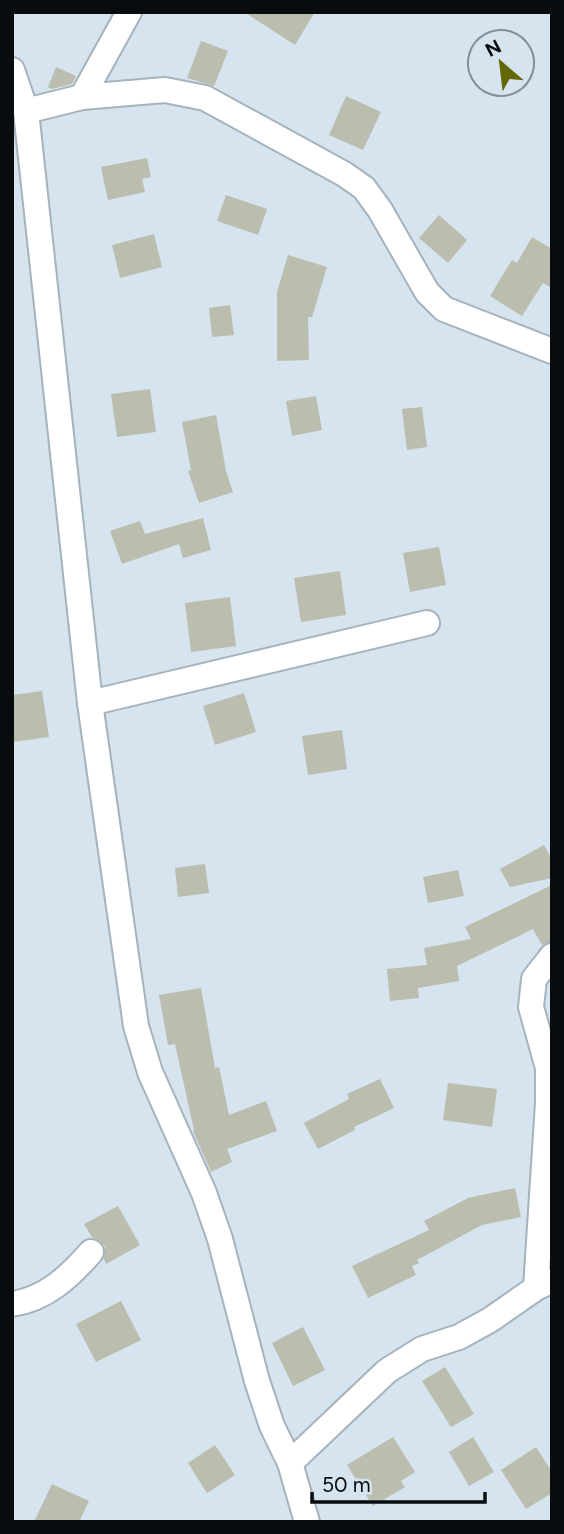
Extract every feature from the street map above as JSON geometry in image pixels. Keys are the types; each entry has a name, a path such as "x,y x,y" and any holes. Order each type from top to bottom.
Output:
{"street":[{"path":"82,97 130,12"},
{"path":"12,70 26,111 90,704 136,1027 150,1072 204,1193 220,1238 257,1381 272,1426 290,1462 307,1522"},
{"path":"26,111 82,97 165,90 205,98 344,174 364,188 380,210 427,292 444,309 552,351"},
{"path":"90,704 427,624"},
{"path":"290,1462 387,1371 422,1349 459,1337 490,1320 544,1284 548,1068 531,1007 534,979 552,956"},
{"path":"12,1304 41,1295 59,1285 91,1252"}],"building":[{"path":"244,12 315,12 295,45"},
{"path":"201,41 228,51 214,86 187,78"},
{"path":"56,67 76,76 72,84 52,89 48,87"},
{"path":"346,96 381,112 363,150 329,135"},
{"path":"147,158 151,177 142,179 145,192 108,200 101,167"},
{"path":"226,195 267,209 258,235 217,221"},
{"path":"439,215 467,240 448,263 419,238"},
{"path":"154,234 162,267 120,278 112,245"},
{"path":"532,237 552,249 552,288 543,283 522,316 490,296 512,260 517,263"},
{"path":"288,255 327,267 312,317 308,317 309,360 277,361 277,292"},
{"path":"230,305 234,335 212,337 209,308"},
{"path":"150,389 156,432 117,437 111,394"},
{"path":"316,396 322,430 292,436 286,401"},
{"path":"422,407 427,447 407,450 402,409"},
{"path":"216,415 226,471 233,492 199,503 188,471 191,470 182,422"},
{"path":"203,518 211,550 183,558 179,544 122,564 110,531 140,521 145,534"},
{"path":"439,547 446,585 410,592 403,553"},
{"path":"340,571 346,615 301,622 294,578"},
{"path":"230,597 236,646 191,652 185,603"},
{"path":"42,691 49,737 12,742 12,695"},
{"path":"244,693 256,732 215,745 203,706"},
{"path":"342,730 347,769 308,775 302,736"},
{"path":"544,845 552,860 552,878 510,887 500,869"},
{"path":"205,864 209,893 178,897 175,868"},
{"path":"458,870 464,896 428,903 423,877"},
{"path":"552,885 552,941 542,945 533,929 457,966 459,981 418,988 419,998 390,1001 387,969 427,965 424,948 471,939 465,927"},
{"path":"201,988 215,1068 219,1067 229,1115 266,1101 277,1131 227,1149 232,1162 211,1172 193,1131 175,1044 168,1045 159,995"},
{"path":"380,1079 394,1108 354,1127 355,1130 318,1149 304,1123 349,1099 347,1094"},
{"path":"448,1083 497,1089 492,1127 443,1120"},
{"path":"515,1188 521,1217 482,1225 417,1260 419,1263 412,1266 416,1275 368,1298 352,1266 429,1230 424,1221 468,1198"},
{"path":"118,1206 140,1245 106,1264 105,1247 92,1237 84,1224"},
{"path":"121,1301 141,1340 96,1362 76,1324"},
{"path":"303,1327 325,1370 293,1386 272,1343"},
{"path":"445,1367 474,1414 451,1427 422,1381"},
{"path":"393,1437 415,1472 401,1481 405,1487 373,1506 347,1465"},
{"path":"473,1437 494,1472 469,1486 449,1452"},
{"path":"215,1445 235,1475 207,1493 188,1463"},
{"path":"536,1447 552,1472 552,1493 526,1509 501,1470"},
{"path":"52,1484 89,1501 79,1522 34,1522"}]}
